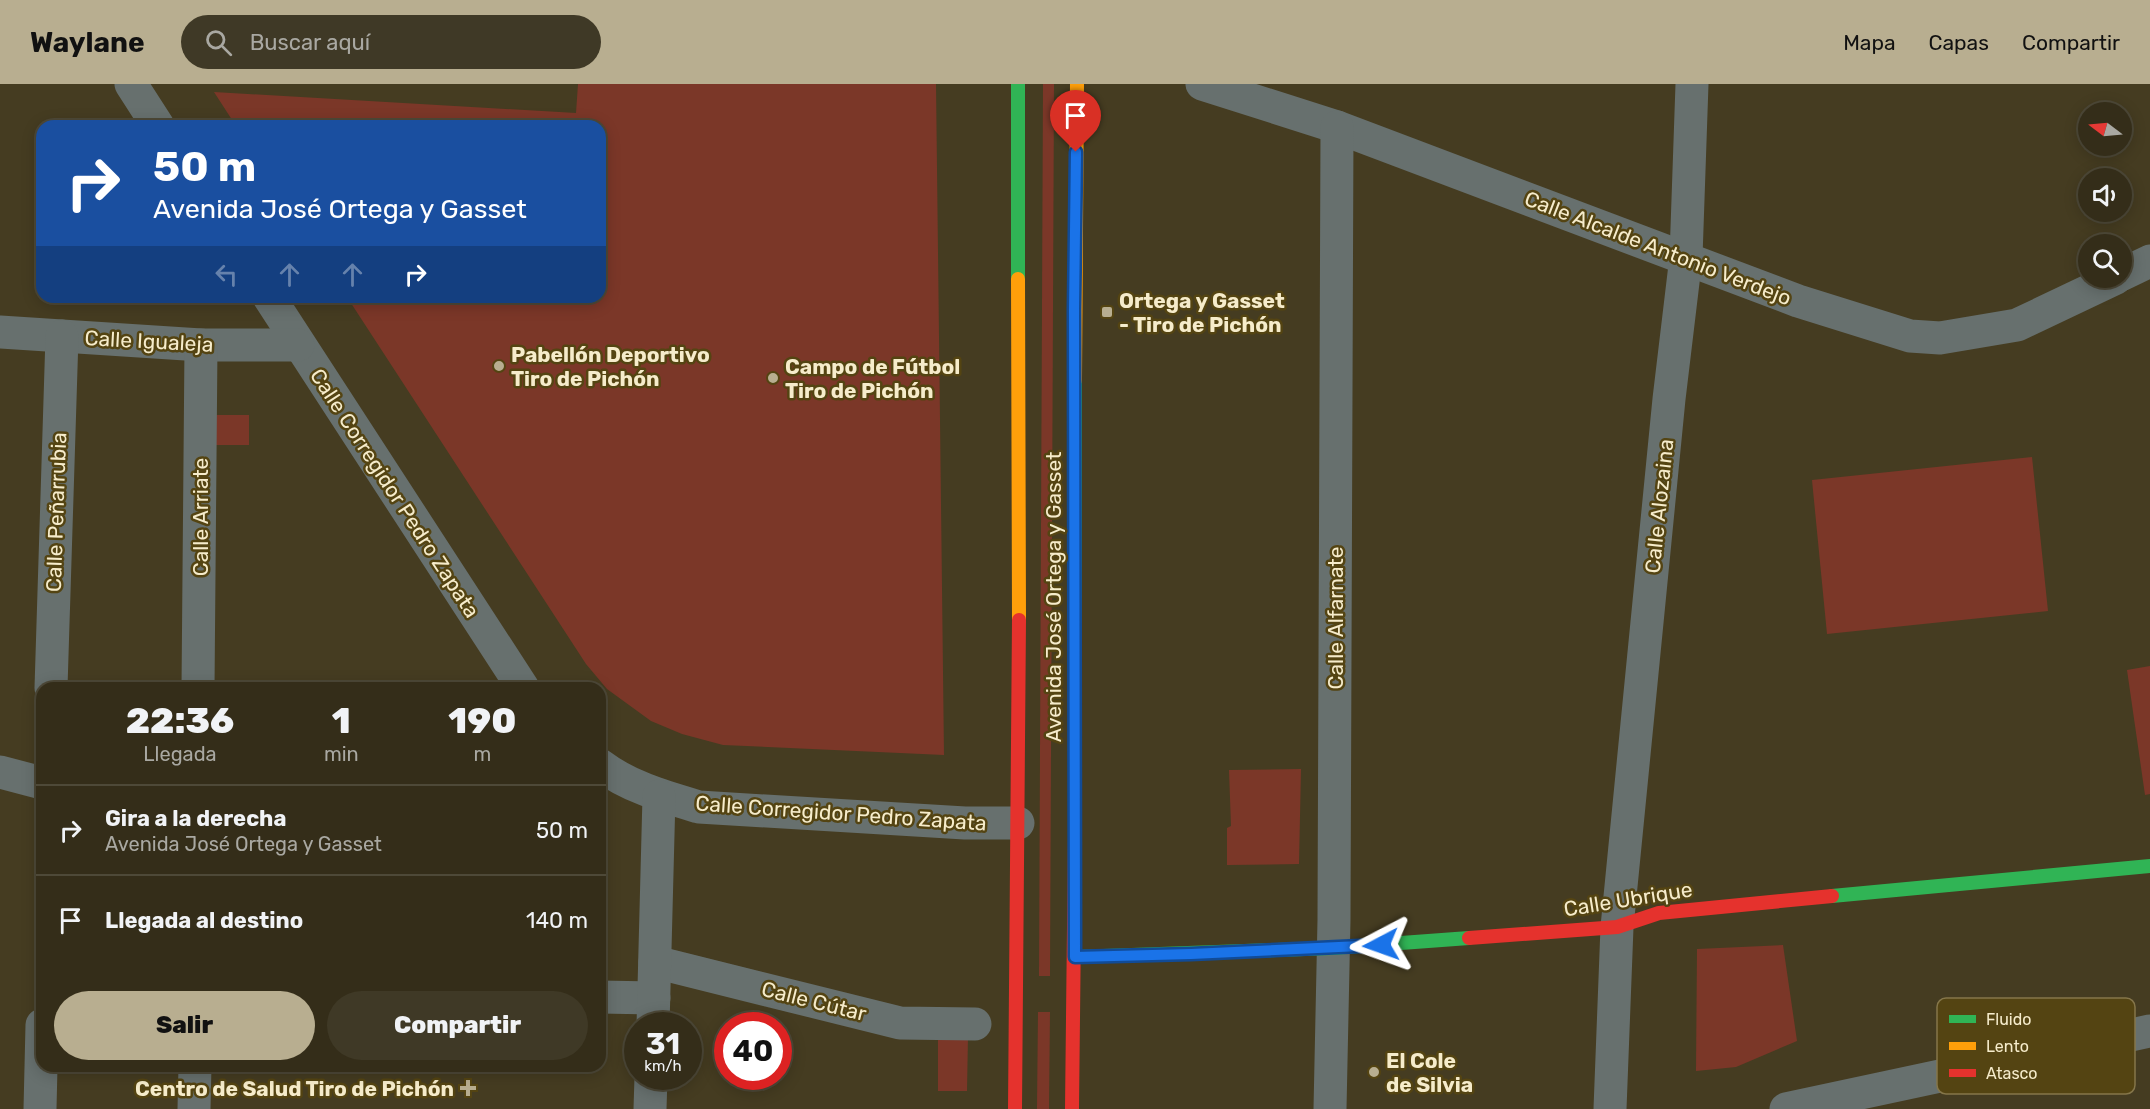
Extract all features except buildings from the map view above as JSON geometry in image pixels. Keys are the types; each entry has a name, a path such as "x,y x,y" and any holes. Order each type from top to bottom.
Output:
{"main road":[{"name":"Avenida José Ortega y Gasset","path":"1015,1109 1018,823 1018,84"},
{"name":"Avenida José Ortega y Gasset","path":"1072,1109 1075,957 1074,310 1077,84"},
{"name":"Calle Ubrique","path":"1075,957 1333,948 1617,927 1659,913 2150,866"}],"street":[{"path":"131,84 154,120"},
{"name":"Calle Alcalde Antonio Verdejo","path":"1202,84 1337,127 1798,301 1910,336 1940,338 2017,325 2095,288"},
{"name":"Calle Alozaina","path":"1610,1109 1617,927 1669,399 1686,257 1692,84"},
{"name":"Calle Alfarnate","path":"1330,1109 1333,948 1337,127"},
{"path":"2132,270 2150,261"},
{"name":"Calle Corregidor Pedro Zapata","path":"273,303 519,682"},
{"name":"Calle Igualeja","path":"0,332 201,345 298,345"},
{"name":"Calle Peñarrubia","path":"51,682 62,336"},
{"name":"Calle Arriate","path":"198,682 201,345"},
{"name":"Calle Corregidor Pedro Zapata","path":"606,770 659,796 699,807 964,823 1018,823"},
{"path":"0,772 36,781"},
{"path":"606,999 653,1012 659,796"},
{"name":"Calle Cútar","path":"655,962 900,1023 975,1024"},
{"path":"2135,1034 2150,1031"},
{"path":"40,1109 41,1072"},
{"path":"194,1109 195,1072"},
{"path":"1786,1109 1937,1077"},
{"path":"651,1090 651,1109"}],"shaded area":[{"name":"Campo de Fútbol Tiro de Pichón","path":"578,84 936,84 944,755 723,745 682,734 651,721 607,689 606,682 601,682 586,664 351,303 606,303 606,120 232,120 214,92 576,113"},
{"path":"1043,84 1054,84 1050,976 1039,976"},
{"path":"214,415 249,415 249,445 214,445"},
{"path":"2032,457 2048,611 1827,634 1812,480"},
{"path":"2150,666 2150,794 2145,795 2127,670"},
{"path":"1301,769 1299,864 1227,865 1227,828 1231,826 1229,770"},
{"path":"1783,945 1797,1041 1736,1067 1696,1071 1697,949"},
{"path":"1038,1012 1050,1012 1049,1109 1037,1109"},
{"path":"938,1036 968,1036 967,1091 938,1091"}],"traffic: fast":[{"path":"1018,84 1018,279"},
{"path":"1075,380 1075,836"},
{"path":"1832,896 2150,866"},
{"path":"1075,957 1333,948 1469,938"}],"traffic: slow":[{"path":"1075,380 1077,84"},
{"path":"1018,279 1019,620"}],"traffic: jam":[{"path":"1015,1109 1019,620"},
{"path":"1072,1109 1075,836"},
{"path":"1469,938 1617,927 1659,913 1832,896"}],"place":[{"name":"Ortega y Gasset - Tiro de Pichón","path":"1107,312"},
{"name":"Pabellón Deportivo Tiro de Pichón","path":"499,366"},
{"name":"Campo de Fútbol Tiro de Pichón","path":"773,378"},
{"name":"El Cole de Silvia","path":"1374,1072"},
{"name":"Centro de Salud Tiro de Pichón","path":"468,1088"}],"route":[{"path":"1076,152 1074,310 1075,957 1381,945"}]}
